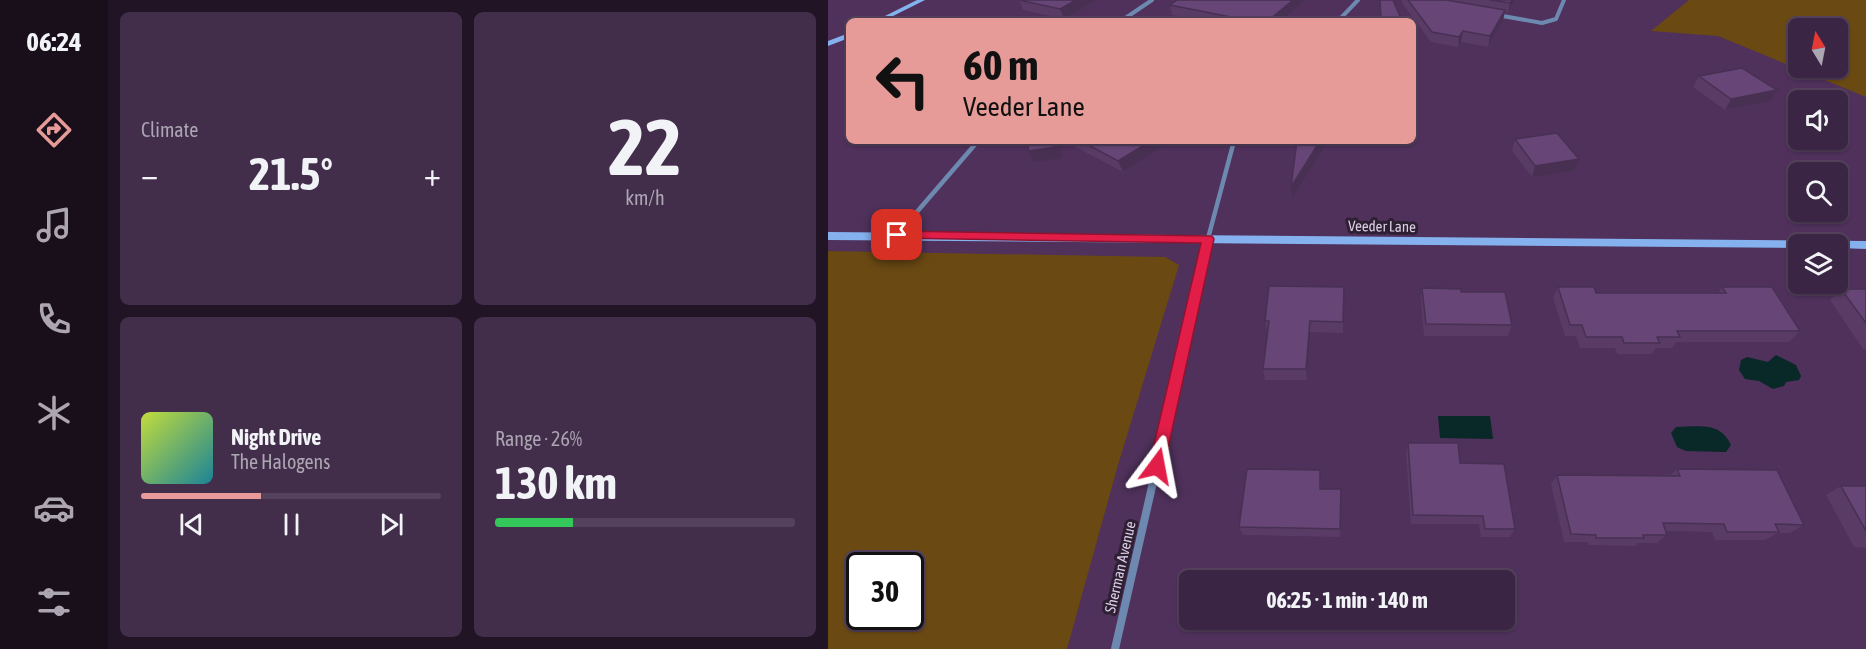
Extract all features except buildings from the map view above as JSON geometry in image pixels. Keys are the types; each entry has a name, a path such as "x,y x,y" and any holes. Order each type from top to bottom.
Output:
{"street":[{"path":"884,18 922,0"},
{"path":"1125,18 1152,0"},
{"path":"1341,18 1358,0"},
{"path":"1487,13 1542,23 1556,19 1564,0"},
{"path":"828,44 846,35"},
{"path":"897,235 975,144"},
{"name":"Sherman Avenue","path":"1115,649 1208,239 1233,144"},
{"name":"Veeder Lane","path":"828,227 897,235"},
{"name":"Veeder Lane","path":"828,236 1866,245"}],"shaded area":[{"path":"1689,0 1866,0 1866,97 1820,78 1848,78 1848,18 1788,18 1788,65 1718,36 1651,31"},
{"path":"828,251 1165,257 1179,265 1118,465 1067,649 828,649"},
{"path":"1776,355 1796,365 1801,376 1799,380 1786,382 1784,386 1773,389 1759,381 1745,379 1739,370 1741,360 1747,357 1768,362"},
{"path":"1438,416 1490,416 1493,439 1440,438"},
{"path":"1701,426 1715,429 1726,437 1731,445 1726,452 1686,451 1677,447 1671,433 1676,427"}],"route":[{"path":"897,235 1208,239 1157,466"}]}
